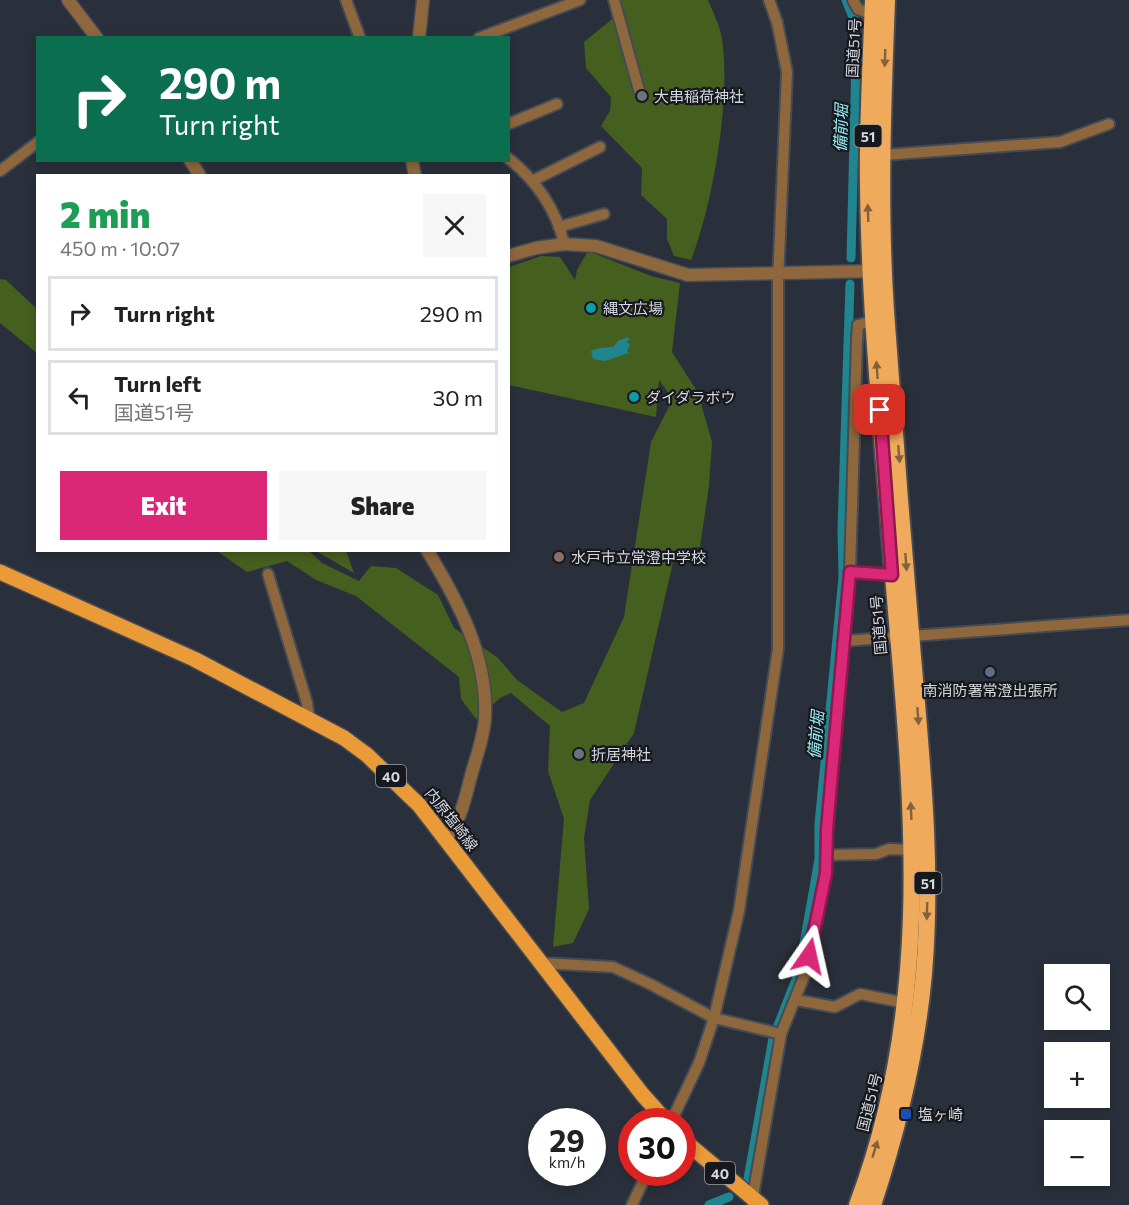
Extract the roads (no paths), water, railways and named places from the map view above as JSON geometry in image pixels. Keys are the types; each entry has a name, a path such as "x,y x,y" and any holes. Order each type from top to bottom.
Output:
{"highway":[{"name":"国道51号","path":"873,1205 907,1087 920,1007 927,933 928,850 904,637 892,575 873,321 883,155 887,0"},
{"name":"国道51号","path":"857,1205 883,1121 900,1047 913,932 904,637 868,125 873,7"}],"main road":[{"name":"内原塩崎線","path":"0,572 146,635 309,719 344,738 386,771 419,805 541,963 658,1108"},
{"name":"40","path":"696,1150 755,1203"}],"street":[{"path":"68,0 95,36"},
{"path":"346,0 359,36"},
{"path":"419,36 423,0"},
{"path":"484,36 580,0"},
{"path":"614,0 639,90"},
{"path":"676,1108 699,1064 714,1018 740,911 778,649 778,273 787,72 777,22 769,0"},
{"path":"853,0 858,9 873,7"},
{"path":"510,123 556,104"},
{"path":"883,155 1060,142 1109,124"},
{"path":"0,171 36,144"},
{"path":"534,180 600,147"},
{"path":"510,160 534,180 560,227 564,244"},
{"path":"560,227 604,214"},
{"path":"510,255 536,248 564,244 596,246 688,275 877,271"},
{"path":"755,1203 776,1033 796,1000 809,956 826,873 850,572 856,339 858,326 873,321"},
{"path":"428,552 468,626 477,654 484,697 484,729 461,813 445,839"},
{"path":"850,572 892,575"},
{"path":"268,574 307,703 309,719"},
{"path":"843,641 1129,620"},
{"path":"827,855 876,854 889,849 912,850"},
{"path":"541,963 613,968 650,984 714,1018 776,1033"},
{"path":"796,1000 835,1007 860,994 906,1003"},
{"path":"632,1205 641,1186"}],"water":[{"path":"628,337 630,339 626,342 630,344 627,352 629,353 605,361 593,359 591,351 613,347 618,341"}],"waterway":[{"name":"備前堀","path":"846,0 853,17 856,59 851,258"},
{"name":"備前堀","path":"748,1179 773,1038 799,972 819,859 819,824 843,577 842,528 850,284"},
{"name":"備前堀","path":"709,1205 729,1197"}],"place":[{"name":"大串稲荷神社","path":"642,96"},
{"name":"縄文広場","path":"591,308"},
{"name":"ダイダラボウ","path":"634,397"},
{"name":"水戸市立常澄中学校","path":"559,557"},
{"name":"南消防署常澄出張所","path":"990,672"},
{"name":"折居神社","path":"579,754"},
{"name":"塩ヶ崎","path":"906,1114"}]}
